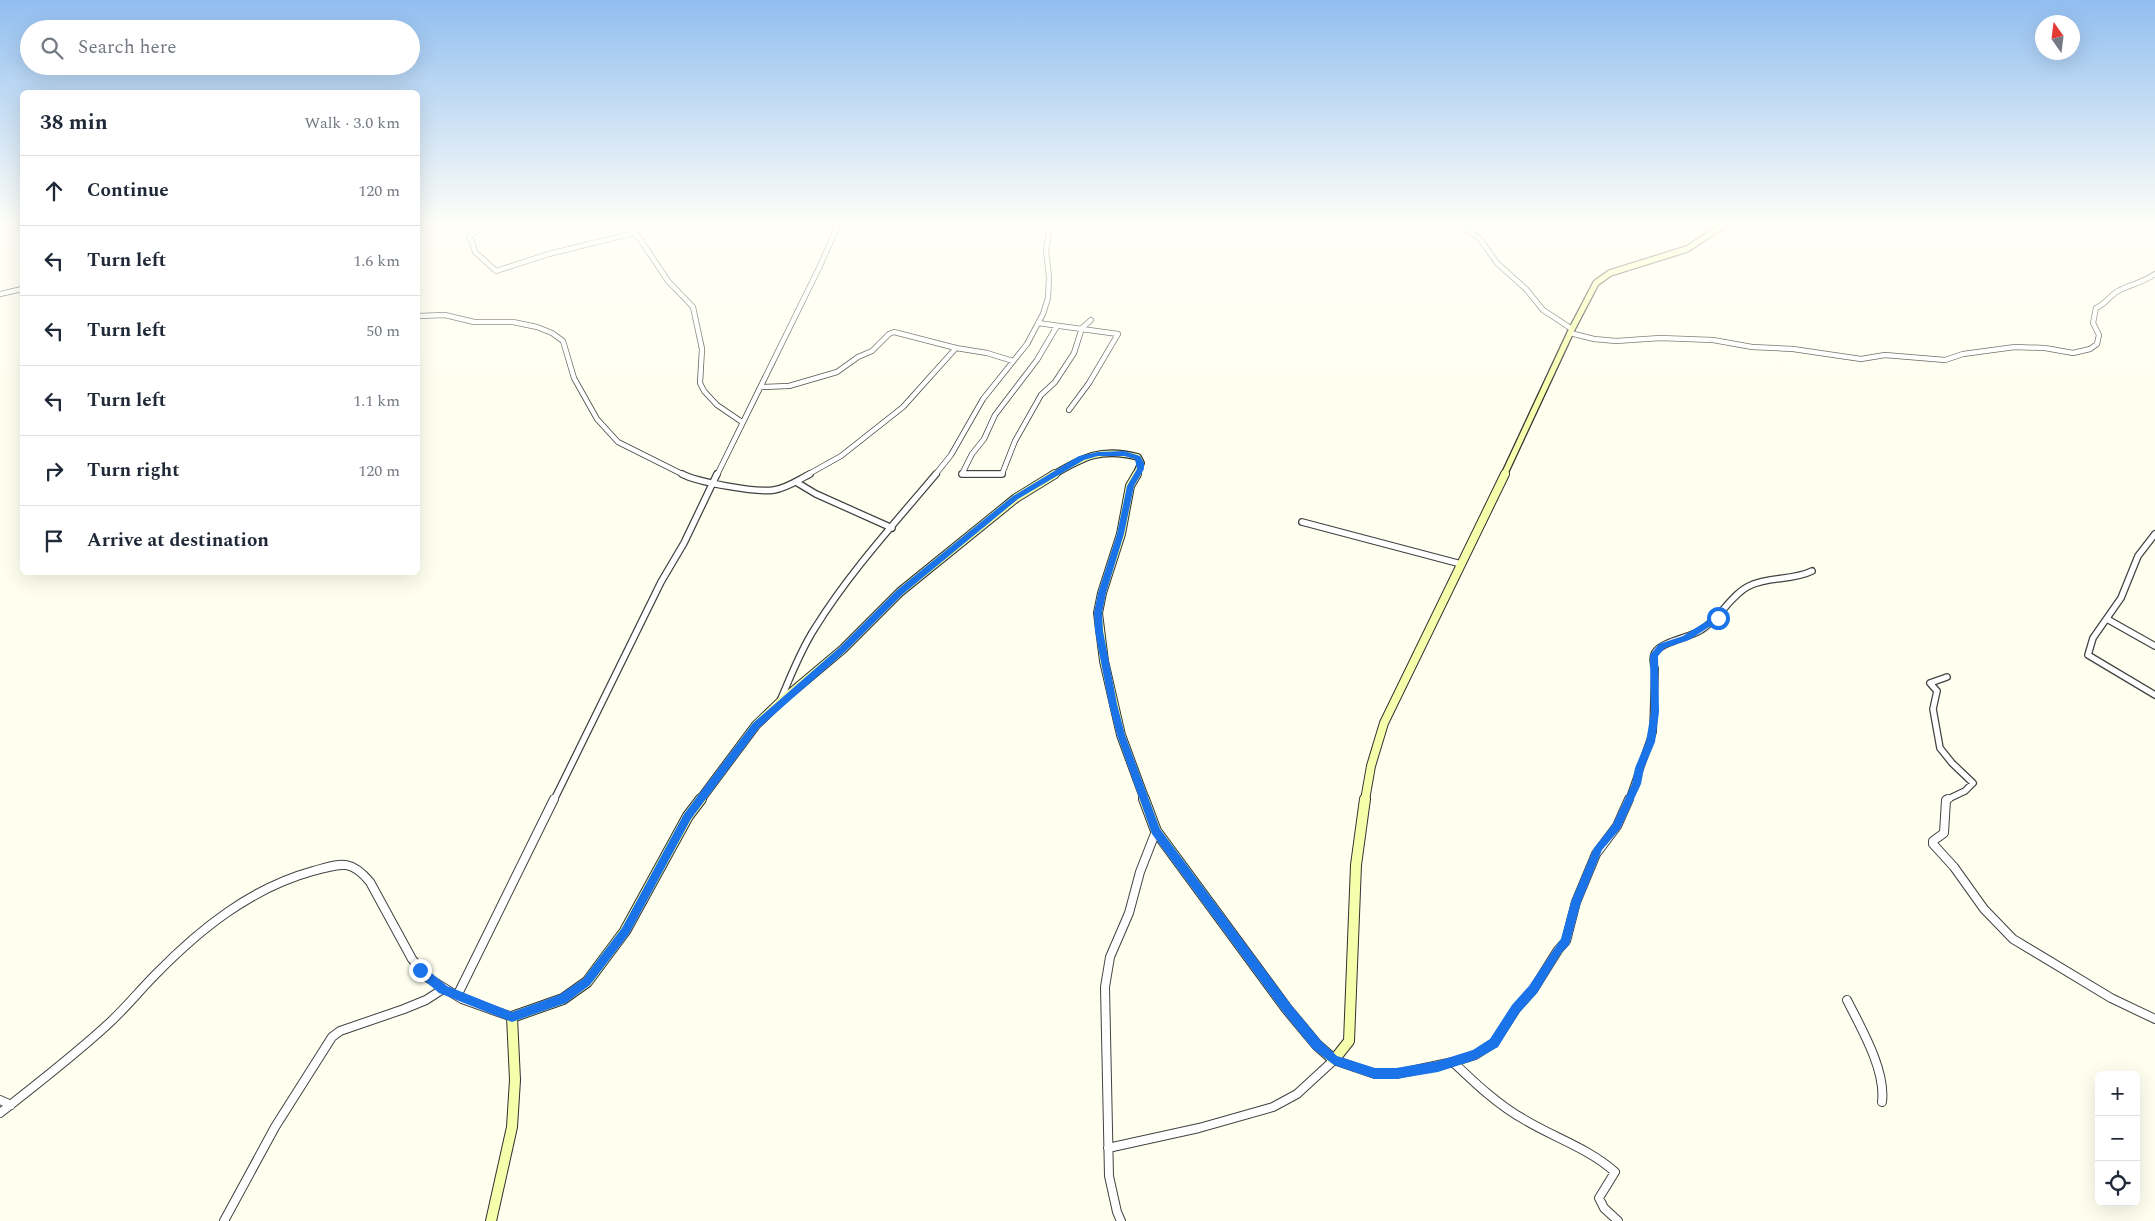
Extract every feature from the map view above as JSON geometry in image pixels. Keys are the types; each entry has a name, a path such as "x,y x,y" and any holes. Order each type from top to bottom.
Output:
{"main road":[{"path":"492,1221 512,1127 515,1080 512,1017 563,999 587,982 625,931 688,816 756,725 780,702 843,649 900,592 1016,498 1082,458 1098,454 1133,454 1138,457 1141,463 1140,469 1130,486 1121,534 1102,593 1098,613 1099,631 1121,735 1156,831 1287,1009 1317,1045 1334,1060 1345,1048 1350,1036 1356,864 1361,821 1371,766 1390,707 1429,633 1571,331 1596,283 1600,280"}],"street":[{"path":"667,280 693,308 702,349 700,383 704,391 717,405 742,422"},
{"path":"457,996 510,892 597,710 661,582 684,543 742,422 814,280"},
{"path":"780,702 797,661 814,628 840,590 951,455 983,400 1027,344 1046,308 1049,280"},
{"path":"1516,280 1543,310 1571,331 1594,339 1616,341 1660,338 1712,340 1752,347 1793,349 1861,359 1885,355 1939,361 1962,354 2015,347 2045,348 2073,353 2090,349 2097,344 2099,335 2093,323 2096,308 2104,305 2117,291 2147,280"},
{"path":"0,294 20,289"},
{"path":"420,316 445,315 474,322 512,322 537,327 552,334 563,341 574,378 600,424 613,439 627,448 686,476 765,490 780,488 796,482 841,456 898,412 928,382 956,348"},
{"path":"1057,326 1037,360 996,416 962,474 1002,474 1008,463 1015,441 1041,395 1055,382 1074,353 1082,328 1091,320"},
{"path":"1038,323 1118,334 1069,410"},
{"path":"761,386 789,386 837,372 858,357 872,351 889,334 894,332 1014,361"},
{"path":"796,482 816,494 892,528"},
{"path":"1302,522 1461,564"},
{"path":"2155,534 2138,556 2121,598 2093,638 2088,655 2155,695"},
{"path":"1108,1148 1156,1139 1269,1108 1290,1099 1307,1086 1334,1060 1375,1074 1396,1074 1453,1062 1475,1055 1494,1043 1516,1009 1539,982 1566,940 1576,902 1596,854 1617,826 1636,784 1639,768 1650,742 1655,712 1655,669 1653,663 1655,652 1662,646 1686,638 1714,622 1735,596 1749,586 1771,579 1796,580 1812,571"},
{"path":"2107,619 2155,646"},
{"path":"1947,677 1930,683 1936,691 1933,708 1938,740 1945,755 1973,783 1965,792 1946,800 1944,833 1933,841 1933,844 1954,867 1984,909 2013,939 2111,998 2155,1019"},
{"path":"1121,1221 1108,1176 1105,987 1110,957 1129,912 1140,872 1156,831"},
{"path":"0,1113 109,1023 162,967 196,936 237,906 269,888 310,871 336,866 352,866 363,874 381,900 420,970 443,989 512,1017"},
{"path":"224,1221 250,1168 281,1114 332,1037 340,1031 426,1000 443,989"},
{"path":"1847,1000 1861,1028 1879,1073 1885,1096 1882,1102"},
{"path":"1453,1062 1484,1093 1506,1108 1534,1126 1573,1144 1615,1172 1599,1198 1605,1209 1618,1221"},
{"path":"0,1100 11,1105"}],"route":[{"path":"420,970 443,989 512,1017 563,999 587,982 625,931 688,816 756,725 780,702 843,649 900,592 1016,498 1082,458 1098,454 1124,453 1133,454 1138,457 1141,463 1140,469 1130,486 1121,534 1102,593 1098,613 1099,631 1121,735 1156,831 1287,1009 1317,1045 1334,1060 1375,1074 1396,1074 1438,1066 1475,1055 1494,1043 1516,1009 1539,982 1558,950 1566,941 1576,902 1596,854 1617,826 1636,784 1639,768 1646,755 1653,732 1655,712 1655,669 1653,663 1655,652 1662,646 1692,635 1718,618"}]}
